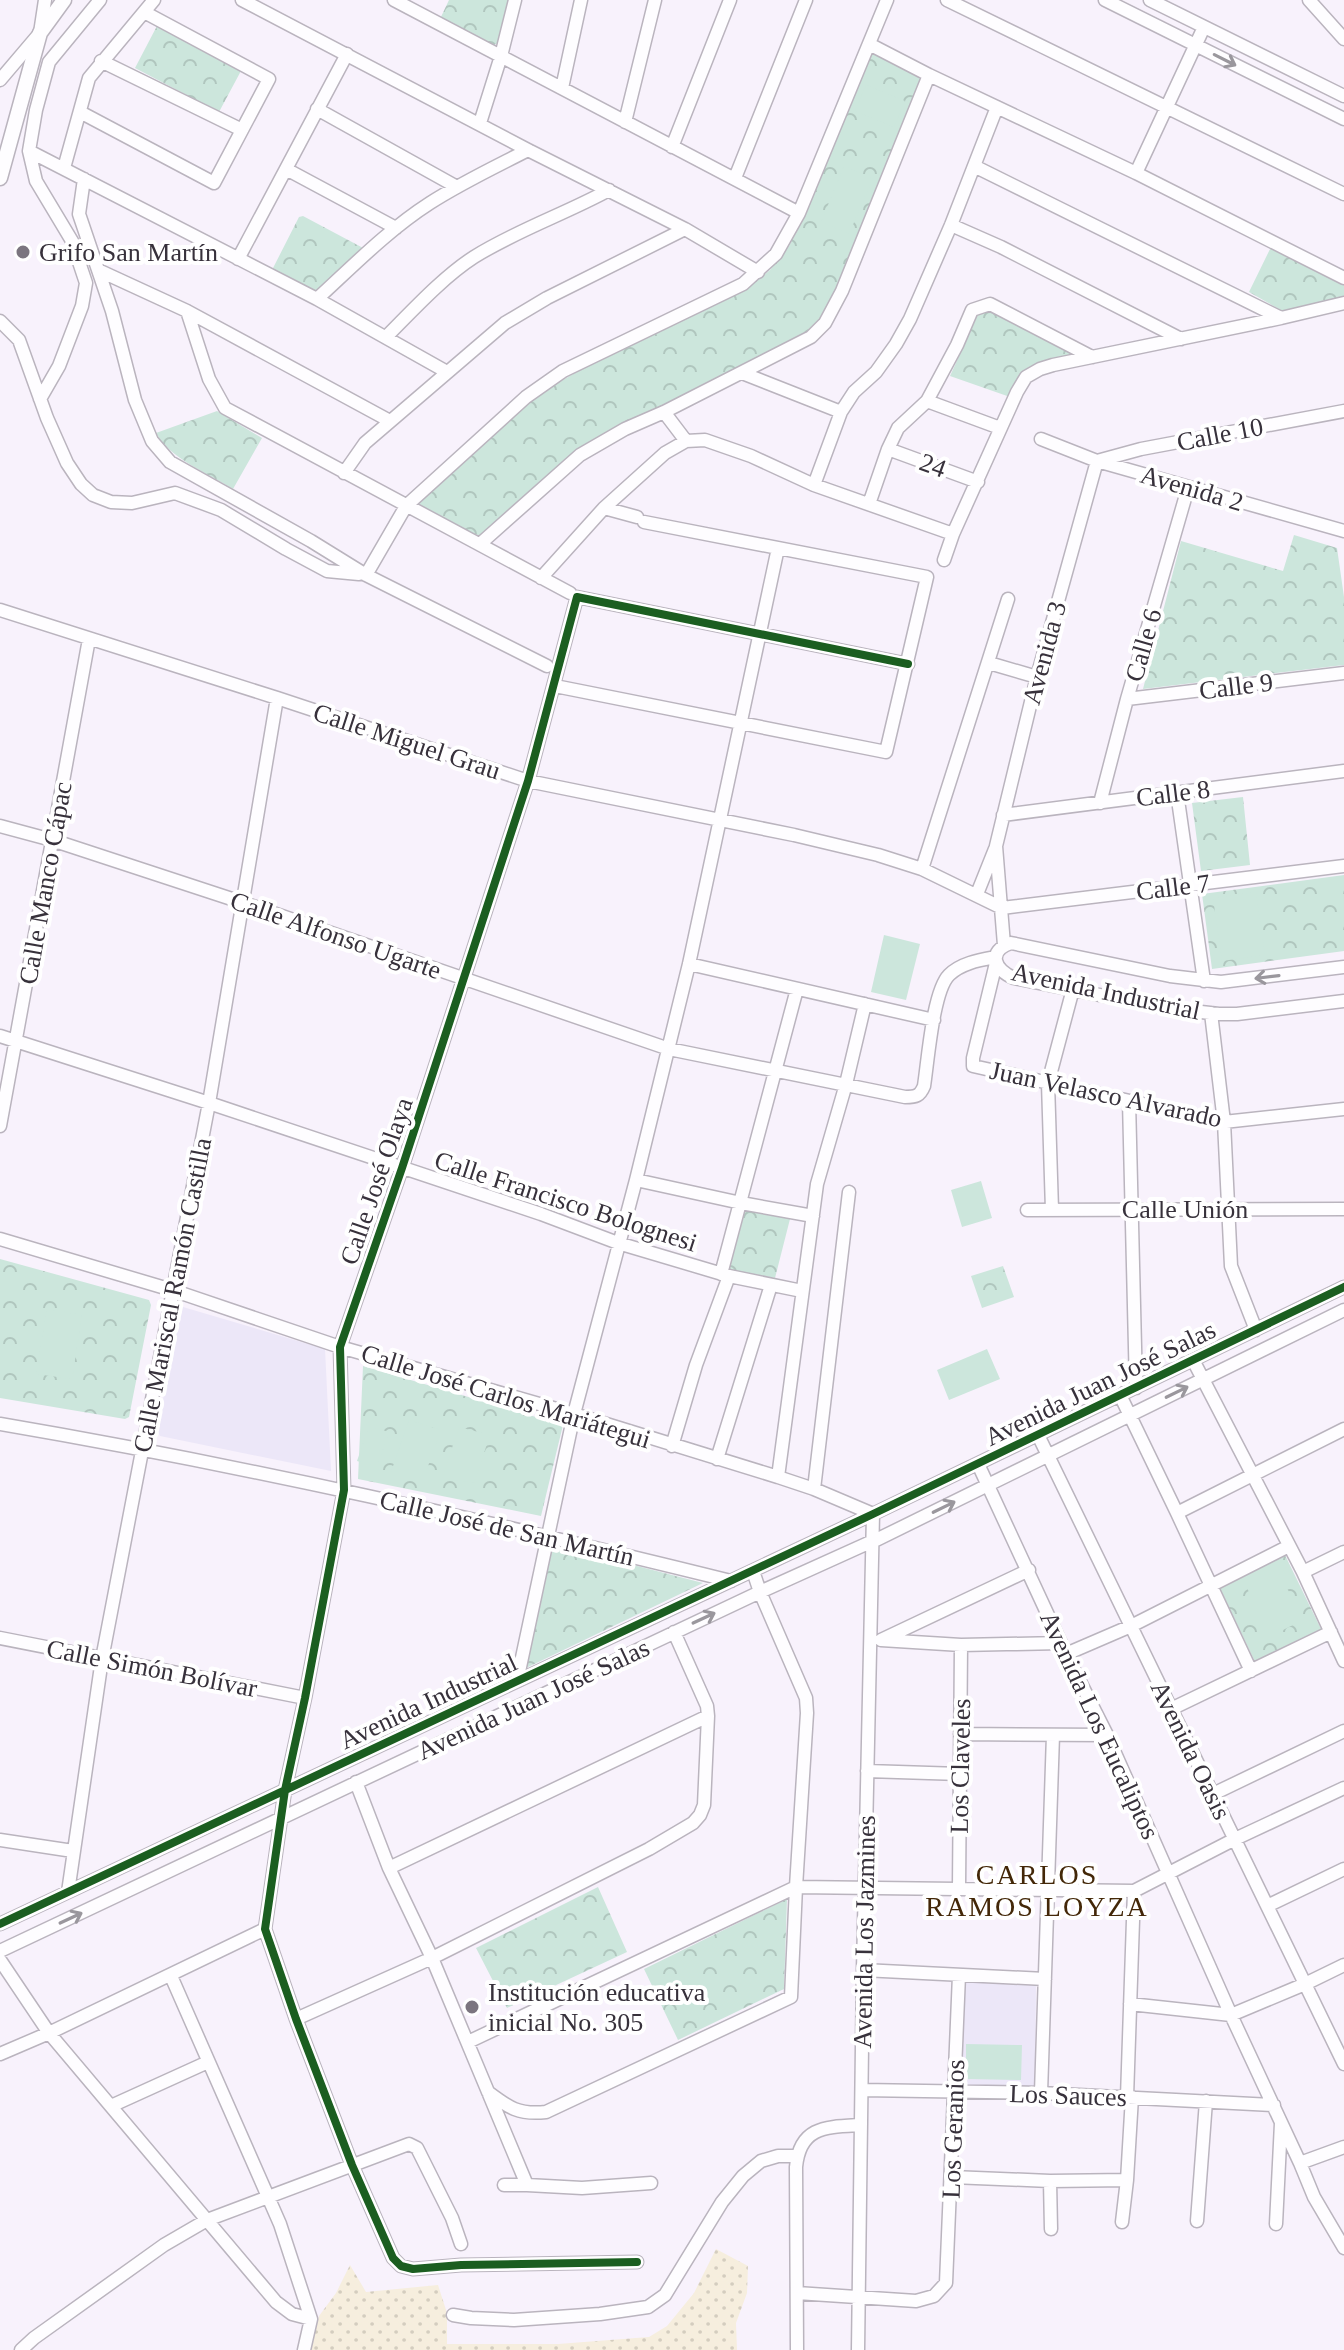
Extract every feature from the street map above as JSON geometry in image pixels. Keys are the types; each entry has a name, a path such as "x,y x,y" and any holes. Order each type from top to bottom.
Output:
{"main road":[{"path":"0,178 40,33 64,0"}],"street":[{"path":"0,80 40,33 45,0"},
{"path":"40,399 59,366 82,306 86,283 72,241 36,181 29,151 49,62 100,0"},
{"path":"64,168 89,78 154,0"},
{"path":"242,0 685,229 758,272"},
{"path":"394,0 799,213"},
{"path":"480,123 515,0"},
{"path":"562,88 581,0"},
{"path":"625,122 655,0"},
{"path":"672,147 730,0"},
{"path":"735,178 806,0"},
{"path":"366,575 406,506 526,397 563,371 743,284 776,254 799,213 887,0"},
{"path":"947,0 1344,194"},
{"path":"1105,0 1344,119"},
{"path":"1150,0 1344,96"},
{"path":"1309,0 1344,39"},
{"path":"80,112 214,183 269,79 144,12"},
{"path":"1136,173 1204,27"},
{"path":"869,44 1344,278"},
{"path":"238,259 347,54"},
{"path":"101,61 242,130"},
{"path":"480,544 580,455 625,429 811,337 825,323 842,291 929,75"},
{"path":"814,485 841,412 854,392 876,372 910,319 997,107"},
{"path":"317,109 457,187"},
{"path":"317,299 396,228 428,205 528,150"},
{"path":"29,151 317,299 447,372"},
{"path":"974,166 1281,318"},
{"path":"286,169 396,228"},
{"path":"84,179 79,214 112,311 135,400 152,441 170,462 366,575 547,666"},
{"path":"386,337 472,258 531,226 609,190"},
{"path":"951,225 1001,247 1181,339"},
{"path":"344,473 365,443 505,323 547,298 685,229"},
{"path":"98,270 187,311 390,421"},
{"path":"944,560 1000,428 1026,377 1040,369 1344,303"},
{"path":"869,504 898,428 927,401 972,310 990,304 1092,357"},
{"path":"187,311 209,379 225,408 573,595 908,664"},
{"path":"0,321 19,340 67,463 93,495 111,502 132,503 175,493 221,510 327,571 366,575"},
{"path":"195,339 215,326"},
{"path":"742,373 841,412"},
{"path":"927,401 1000,428"},
{"name":"Calle 10","path":"1097,461 1141,449 1344,411"},
{"path":"664,412 686,441"},
{"name":"Avenida 2","path":"1041,439 1097,461 1344,531"},
{"path":"541,578 604,508 665,453 686,441 705,440 740,452 814,485 953,534"},
{"name":"24","path":"888,449 978,482"},
{"name":"Avenida 3","path":"977,894 996,846 1037,677 1097,461"},
{"name":"Calle 6","path":"1100,803 1188,488"},
{"path":"555,686 886,752 927,577 641,520 604,508"},
{"path":"517,1681 574,1414 689,964 778,548"},
{"name":"Calle José Olaya","path":"265,1929 285,1790 344,1490 340,1347 402,1168 528,781 555,686 573,595"},
{"path":"922,869 1008,599"},
{"name":"Calle Miguel Grau","path":"0,610 528,781 878,855 922,869 1002,908"},
{"name":"Calle Manco Cápac","path":"0,1126 89,639"},
{"path":"989,663 1037,677"},
{"name":"Calle 9","path":"1127,699 1344,673"},
{"name":"Calle Mariscal Ramón Castilla","path":"68,1892 102,1659 209,1103 277,698"},
{"name":"Calle 8","path":"1003,815 1344,771"},
{"path":"1177,793 1204,981"},
{"name":"Calle Alfonso Ugarte","path":"0,826 244,903 669,1049 776,1072 917,1097 924,1086 934,1020"},
{"name":"Avenida 3","path":"996,846 1004,945"},
{"name":"Calle 7","path":"1002,908 1344,866"},
{"name":"Avenida Industrial","path":"1344,967 1221,982 1011,943 998,951 996,960 1005,975 1014,978 1165,1008 1237,1014 1344,1001"},
{"path":"689,964 934,1020 939,991 947,977 958,968 976,961 996,960"},
{"name":"Juan Velasco Alvarado","path":"996,960 973,1066 1224,1122 1344,1109"},
{"path":"672,1446 725,1275 797,989"},
{"path":"1052,1210 1048,1083 1073,989"},
{"path":"778,1477 817,1184 865,1004"},
{"path":"1211,1013 1224,1122 1231,1266 1256,1330"},
{"name":"Calle Francisco Bolognesi","path":"0,1036 541,1214 618,1243 725,1275 802,1291"},
{"path":"1129,1101 1136,1388"},
{"path":"636,1180 813,1216"},
{"path":"814,1489 849,1192"},
{"name":"Calle Unión","path":"1027,1210 1344,1209"},
{"name":"Calle José Carlos Mariátegui","path":"0,1239 172,1290 340,1347 778,1477 873,1514"},
{"path":"717,1459 771,1285"},
{"name":"Avenida Juan José Salas","path":"873,1514 1344,1287"},
{"name":"Avenida Juan José Salas","path":"0,1951 674,1632 875,1541 1344,1310"},
{"path":"1193,1360 1303,1572 1344,1661"},
{"path":"1120,1395 1251,1671"},
{"name":"Calle José de San Martín","path":"0,1424 142,1448 344,1490 731,1581"},
{"path":"1177,1513 1344,1429"},
{"name":"Avenida Oasis","path":"1038,1435 1343,2060"},
{"name":"Avenida Los Eucaliptos","path":"978,1464 1107,1735 1314,2197 1344,2248"},
{"name":"Avenida Industrial","path":"0,1924 873,1514"},
{"name":"Avenida Los Jazmines","path":"858,2350 867,1771 876,1642 873,1514"},
{"path":"876,1642 1064,1648 1131,1626 1289,1546"},
{"path":"1303,1572 1344,1552"},
{"path":"876,1642 1029,1570"},
{"path":"488,2092 510,2109 529,2114 546,2112 791,1997 806,1698 753,1571"},
{"path":"296,2019 432,1958 649,1849 693,1823 704,1805 708,1716 707,1706 674,1632"},
{"path":"1171,1709 1331,1632"},
{"name":"Calle Simón Bolívar","path":"0,1638 305,1698"},
{"name":"Los Claveles","path":"959,1888 961,1645"},
{"path":"389,1868 708,1716"},
{"path":"1213,1794 1344,1731"},
{"path":"960,1734 1107,1735"},
{"path":"1041,2093 1053,1735"},
{"path":"867,1771 960,1774"},
{"path":"356,1782 389,1868 432,1958 527,2185"},
{"path":"468,2042 796,1887 1134,1891 1344,1788"},
{"path":"0,1840 73,1851"},
{"path":"1267,1906 1344,1869"},
{"path":"1122,2222 1127,2180 1134,1891"},
{"path":"0,2054 171,1976 265,1929 352,2165 393,2258 401,2266 413,2269 637,2262"},
{"path":"0,1960 49,2033 276,2302 292,2314 311,2319"},
{"path":"1130,2004 1231,2015 1344,1965"},
{"path":"863,1970 1045,1979"},
{"name":"Los Geranios","path":"859,2298 916,2301 934,2296 946,2283 959,1975"},
{"path":"171,1976 280,2224 311,2319 304,2350"},
{"path":"111,2106 208,2062"},
{"name":"Los Sauces","path":"862,2090 1041,2093 1274,2105"},
{"path":"1197,2221 1206,2101"},
{"path":"1276,2224 1281,2121"},
{"path":"797,2350 799,2148 813,2134 835,2126 861,2125"},
{"path":"21,2350 164,2245 207,2220 409,2144 417,2148 452,2218 461,2244"},
{"path":"1300,2163 1344,2147"},
{"path":"453,2315 514,2320 648,2307 665,2295 677,2279 722,2202 743,2176 761,2161 778,2156 797,2156"},
{"path":"952,2177 1127,2180"},
{"path":"1050,2181 1051,2229"},
{"path":"504,2185 582,2188 651,2183"},
{"path":"797,2293 859,2298"}],"shaded area":[{"path":"183,1307 325,1349 331,1471 160,1436 157,1430 176,1341 179,1311"},
{"path":"963,1980 1036,1984 1035,2089 958,2087"}],"sand":[{"path":"716,2249 748,2266 747,2293 736,2323 737,2350 310,2350 319,2316 336,2293 350,2265 366,2292 438,2285 447,2313 447,2344 558,2344 649,2337 667,2326 694,2293"}],"green space":[{"path":"449,0 510,0 500,42 492,46 440,19"},
{"path":"158,24 242,69 219,112 135,68"},
{"path":"879,53 919,73 919,91 832,299 819,319 799,339 588,444 480,538 421,508 419,503 423,496 542,392 608,354 746,289 770,270 789,246 799,225 869,57"},
{"path":"866,85 905,101 894,127 855,111"},
{"path":"844,166 873,178 849,234 821,222"},
{"path":"303,216 365,249 317,292 310,293 271,272 299,217"},
{"path":"1271,247 1344,281 1344,301 1286,313 1249,292"},
{"path":"984,309 1072,354 1063,361 1031,369 1017,383 1010,397 950,376 979,312"},
{"path":"217,411 262,438 233,489 180,458 156,433"},
{"path":"1294,535 1337,548 1344,597 1344,665 1143,689 1181,541 1283,571"},
{"path":"1243,797 1250,865 1201,871 1192,803"},
{"path":"1344,875 1344,951 1212,969 1202,894"},
{"path":"1256,892 1265,955 1222,961 1213,898"},
{"path":"884,935 920,944 906,1000 871,992"},
{"path":"981,1181 992,1218 962,1227 951,1190"},
{"path":"743,1208 790,1219 775,1278 727,1269"},
{"path":"0,1259 149,1300 151,1305 129,1417 125,1419 0,1398"},
{"path":"1003,1266 1014,1297 982,1308 971,1276"},
{"path":"47,1309 82,1315 72,1379 36,1374"},
{"path":"987,1349 1000,1379 949,1400 937,1370"},
{"path":"363,1366 563,1425 541,1516 358,1479"},
{"path":"409,1420 441,1430 423,1480 391,1472"},
{"path":"369,1426 389,1432 377,1467 357,1461"},
{"path":"459,1427 490,1435 474,1483 442,1478"},
{"path":"552,1544 703,1583 524,1669"},
{"path":"1284,1553 1322,1631 1255,1662 1218,1584"},
{"path":"1275,1564 1303,1620 1271,1636 1243,1580"},
{"path":"598,1887 627,1952 507,2008 476,1948"},
{"path":"787,1899 784,1989 678,2040 644,1969"},
{"path":"966,2044 1022,2045 1021,2080 966,2079"}],"cycle path":[{"path":"637,2262 461,2265 413,2269 401,2266 393,2258 352,2165 265,1929 285,1790 344,1490 340,1347 402,1168 528,781 577,597 908,664"},
{"path":"0,1924 873,1514 1344,1287"}],"place":[{"name":"Grifo San Martín","path":"23,252"},
{"name":"Institución educativa inicial No. 305","path":"472,2007"}],"district":[{"name":"CARLOS RAMOS LOYZA","path":"1037,1890"}]}
